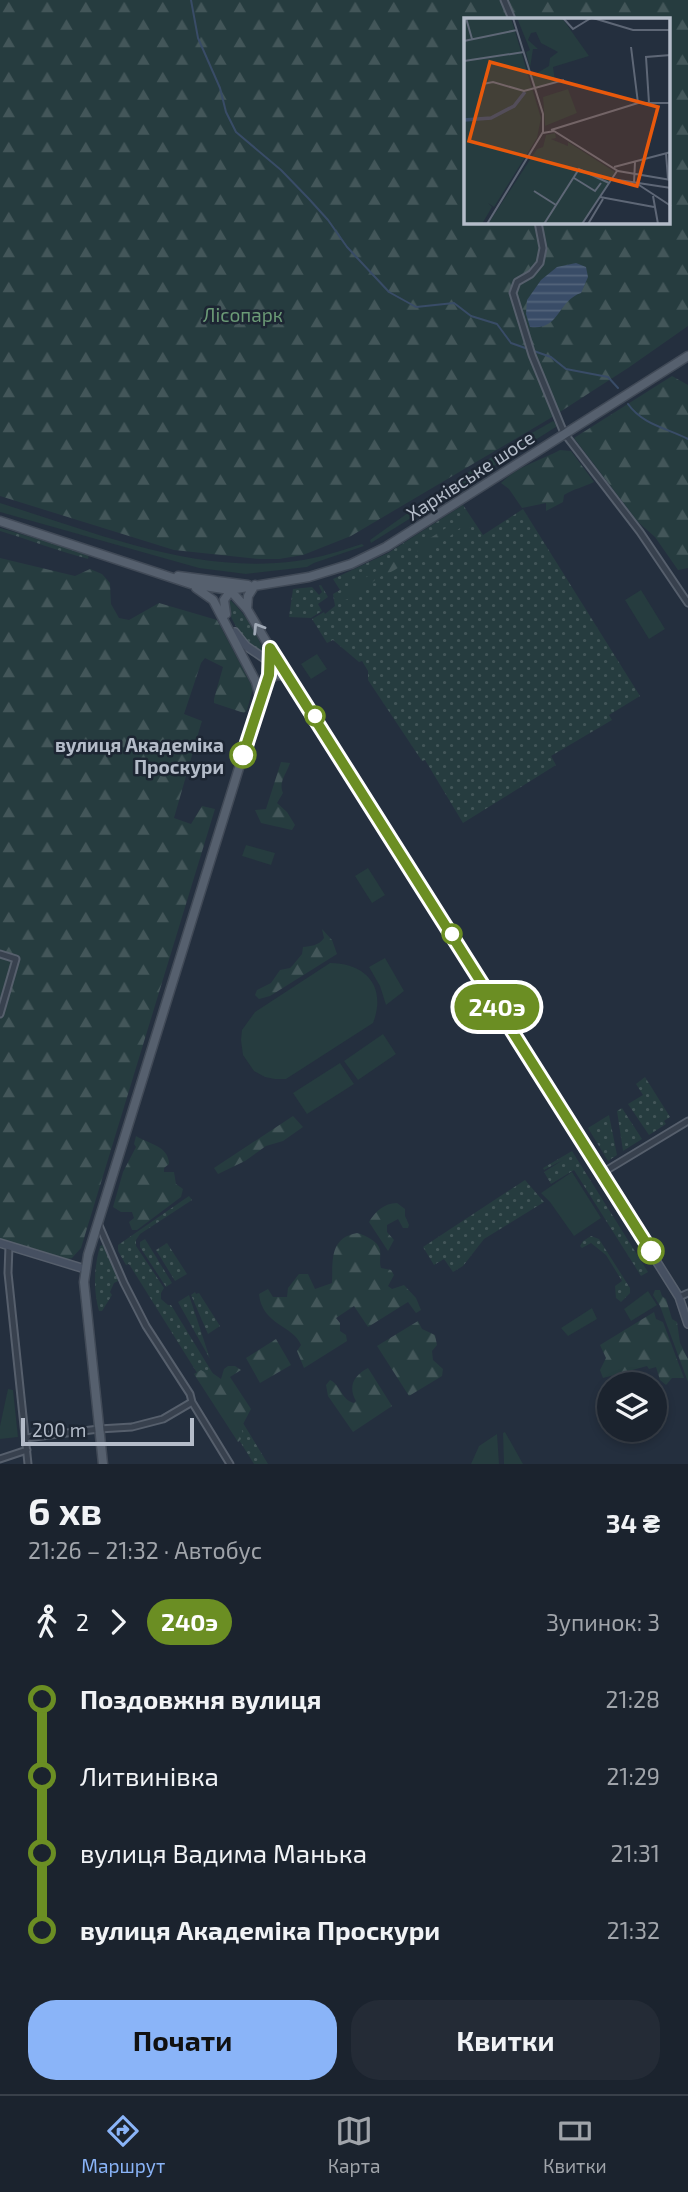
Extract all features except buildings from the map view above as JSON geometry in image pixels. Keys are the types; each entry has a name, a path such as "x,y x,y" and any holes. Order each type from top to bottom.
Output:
{"main road":[{"name":"Харківське шосе","path":"0,521 191,584 230,590 309,577 360,561 398,539 688,356"},
{"name":"Харківське шосе","path":"154,572 251,585"},
{"path":"103,1464 85,1269 270,663 270,648 247,609 230,590 208,581"},
{"path":"191,584 211,597 226,614"},
{"path":"247,609 251,585"},
{"path":"230,590 223,604 258,680 260,698"},
{"path":"211,597 256,681 260,698"},
{"path":"266,682 276,676 289,676"}],"street":[{"path":"504,0 512,18"},
{"path":"538,224 543,248 540,263 531,274 517,282 513,293 526,339 564,433 685,593 688,603"},
{"path":"235,632 246,646 289,676"},
{"path":"270,648 679,1297 688,1324"},
{"path":"0,954 16,959 0,1014"},
{"path":"602,1173 688,1121"},
{"path":"98,1223 146,1326 190,1394 192,1402 229,1464"},
{"path":"0,1243 85,1269"},
{"path":"9,1246 8,1266 28,1464"},
{"path":"679,1297 688,1293"},
{"path":"26,1438 132,1427 163,1419 192,1402"},
{"path":"0,1459 27,1450"}],"green space":[{"name":"Лісопарк","path":"0,0 688,0 688,326 549,419 351,536 303,555 279,559 174,550 0,496"},
{"path":"672,376 688,385 688,568 678,570 655,537 638,522 574,438"},
{"path":"553,421 556,427 371,543 370,540 437,493"},
{"path":"560,450 571,451 594,482 564,495 563,502 546,511 546,503 522,508 509,489 501,483 522,468"},
{"path":"0,503 145,548 220,562 258,564 296,561 362,544 364,546 307,567 246,574 199,568 0,512"},
{"path":"463,505 483,535 523,509 640,696 609,715 612,720 551,756 556,765 463,823 425,760 422,761 368,680 368,671 362,661 359,662 333,640 327,643 312,619 335,606 333,594 340,590 333,579 388,553"},
{"path":"462,518 468,518 470,528 460,528 439,545 421,553 417,551 419,545"},
{"path":"0,528 89,554 88,559 0,531"},
{"path":"0,558 75,576 90,569 102,574 110,583 111,604 119,618 129,620 159,603 217,620 253,688 244,713 214,703 223,667 205,658 201,663 184,714 202,721 174,818 191,824 202,806 215,809 81,1248 72,1258 64,1260 0,1239"},
{"path":"397,561 403,563 401,566 378,578 354,596 337,601 337,595"},
{"path":"321,585 328,597 318,604 322,611 311,618 289,617 293,589 312,587 319,595 322,592 319,586"},
{"path":"641,590 665,629 649,639 625,600"},
{"path":"227,598 250,624 264,656 234,623"},
{"path":"317,654 327,669 311,679 301,664"},
{"path":"281,762 290,763 282,781 283,793 277,803 295,825 292,830 261,823 255,810 266,809"},
{"path":"246,845 275,853 271,865 242,856"},
{"path":"368,868 385,895 372,903 355,876"},
{"path":"322,929 332,940 337,954 270,996 259,999 255,995 257,990 271,983 280,970 290,968 302,954 303,947 322,941"},
{"path":"385,958 404,991 386,1005 380,986 369,967"},
{"path":"330,963 354,967 370,980 377,998 373,1023 286,1079 265,1077 254,1071 243,1055 242,1030 255,1012"},
{"path":"383,1034 396,1054 358,1080 344,1061"},
{"path":"340,1063 354,1084 307,1114 293,1093"},
{"path":"645,1077 670,1117 664,1121 666,1124 649,1135 628,1104 643,1095 636,1084"},
{"path":"622,1108 642,1139 623,1151 617,1111"},
{"path":"609,1115 617,1155 608,1161 588,1128"},
{"path":"293,1116 303,1127 283,1141 266,1146 245,1161 218,1174 214,1168"},
{"path":"136,1136 166,1153 169,1164 164,1168 164,1172 174,1172 176,1184 183,1189 181,1197 137,1230 132,1230 129,1222 134,1218 132,1212 121,1212 113,1207 123,1172 136,1147"},
{"path":"572,1151 648,1272 641,1276 574,1170 551,1184 544,1172 563,1160 544,1170 543,1168"},
{"path":"572,1172 601,1218 574,1236 541,1193"},
{"path":"525,1180 544,1202 484,1239 463,1266 453,1272 444,1259 434,1265 423,1247"},
{"path":"189,1196 192,1200 140,1234 136,1246 164,1288 161,1299 171,1305 268,1464 254,1464 129,1264 126,1265 118,1251 118,1245"},
{"path":"397,1203 405,1209 409,1225 408,1228 403,1228 398,1219 387,1225 387,1232 394,1240 388,1251 369,1222 380,1209"},
{"path":"357,1233 371,1239 379,1247 381,1268 391,1270 394,1275 388,1286 392,1289 404,1285 416,1298 421,1310 416,1313 408,1302 368,1327 354,1306 336,1318 347,1341 304,1368 297,1351 301,1345 297,1338 271,1318 261,1304 259,1294 268,1289 273,1297 287,1297 288,1288 299,1274 308,1274 315,1289 332,1283 333,1259 337,1245 341,1240"},
{"path":"591,1236 599,1239 630,1288 630,1293 621,1302 616,1298 615,1286 622,1281 606,1255 591,1243 582,1248 580,1246"},
{"path":"145,1239 172,1283 166,1287 140,1247 140,1242"},
{"path":"167,1243 187,1274 175,1281 156,1250"},
{"path":"105,1244 118,1281 114,1283 110,1292 112,1295 102,1311 99,1311 95,1270 100,1246"},
{"path":"655,1290 660,1290 666,1299 672,1319 677,1322 680,1343 688,1359 688,1382 660,1306 653,1295"},
{"path":"648,1291 657,1305 631,1321 624,1309"},
{"path":"199,1293 220,1326 208,1334 191,1295"},
{"path":"189,1295 210,1359 178,1302"},
{"path":"592,1308 597,1319 568,1336 561,1328"},
{"path":"654,1312 656,1319 663,1322 684,1378 672,1378 667,1384 667,1372 658,1372 656,1367 649,1369 647,1366 625,1372 601,1372 606,1358 600,1345"},
{"path":"418,1321 422,1329 435,1335 437,1345 432,1351 433,1360 443,1369 442,1376 409,1396 377,1346"},
{"path":"276,1339 291,1365 260,1383 246,1358"},
{"path":"228,1366 241,1370 230,1377 251,1409 241,1428 244,1436 238,1442 194,1374 201,1370 208,1374 211,1372 221,1379"},
{"path":"368,1368 392,1406 353,1432 328,1396 326,1385 330,1380 334,1382 346,1399 354,1403 353,1382"},
{"path":"8,1389 13,1390 18,1437 0,1439 0,1426"},
{"path":"505,1432 523,1464 504,1464"},
{"path":"497,1434 499,1464 471,1464 479,1446"}],"water":[{"path":"576,263 586,267 588,277 581,293 567,302 547,324 530,327 526,314 527,300 541,280 557,267"}],"waterway":[{"path":"191,0 198,38 236,132 281,170 309,199 347,247 389,292 416,307 454,303 471,316 497,324 511,343 551,357 566,369 608,377 618,388"},
{"path":"628,404 641,417 688,439"}],"bus line":[{"name":"240э","path":"243,755 269,675 270,648 651,1251"}],"place":[{"name":"вулиця Академіка Проскури","path":"243,755"}]}
